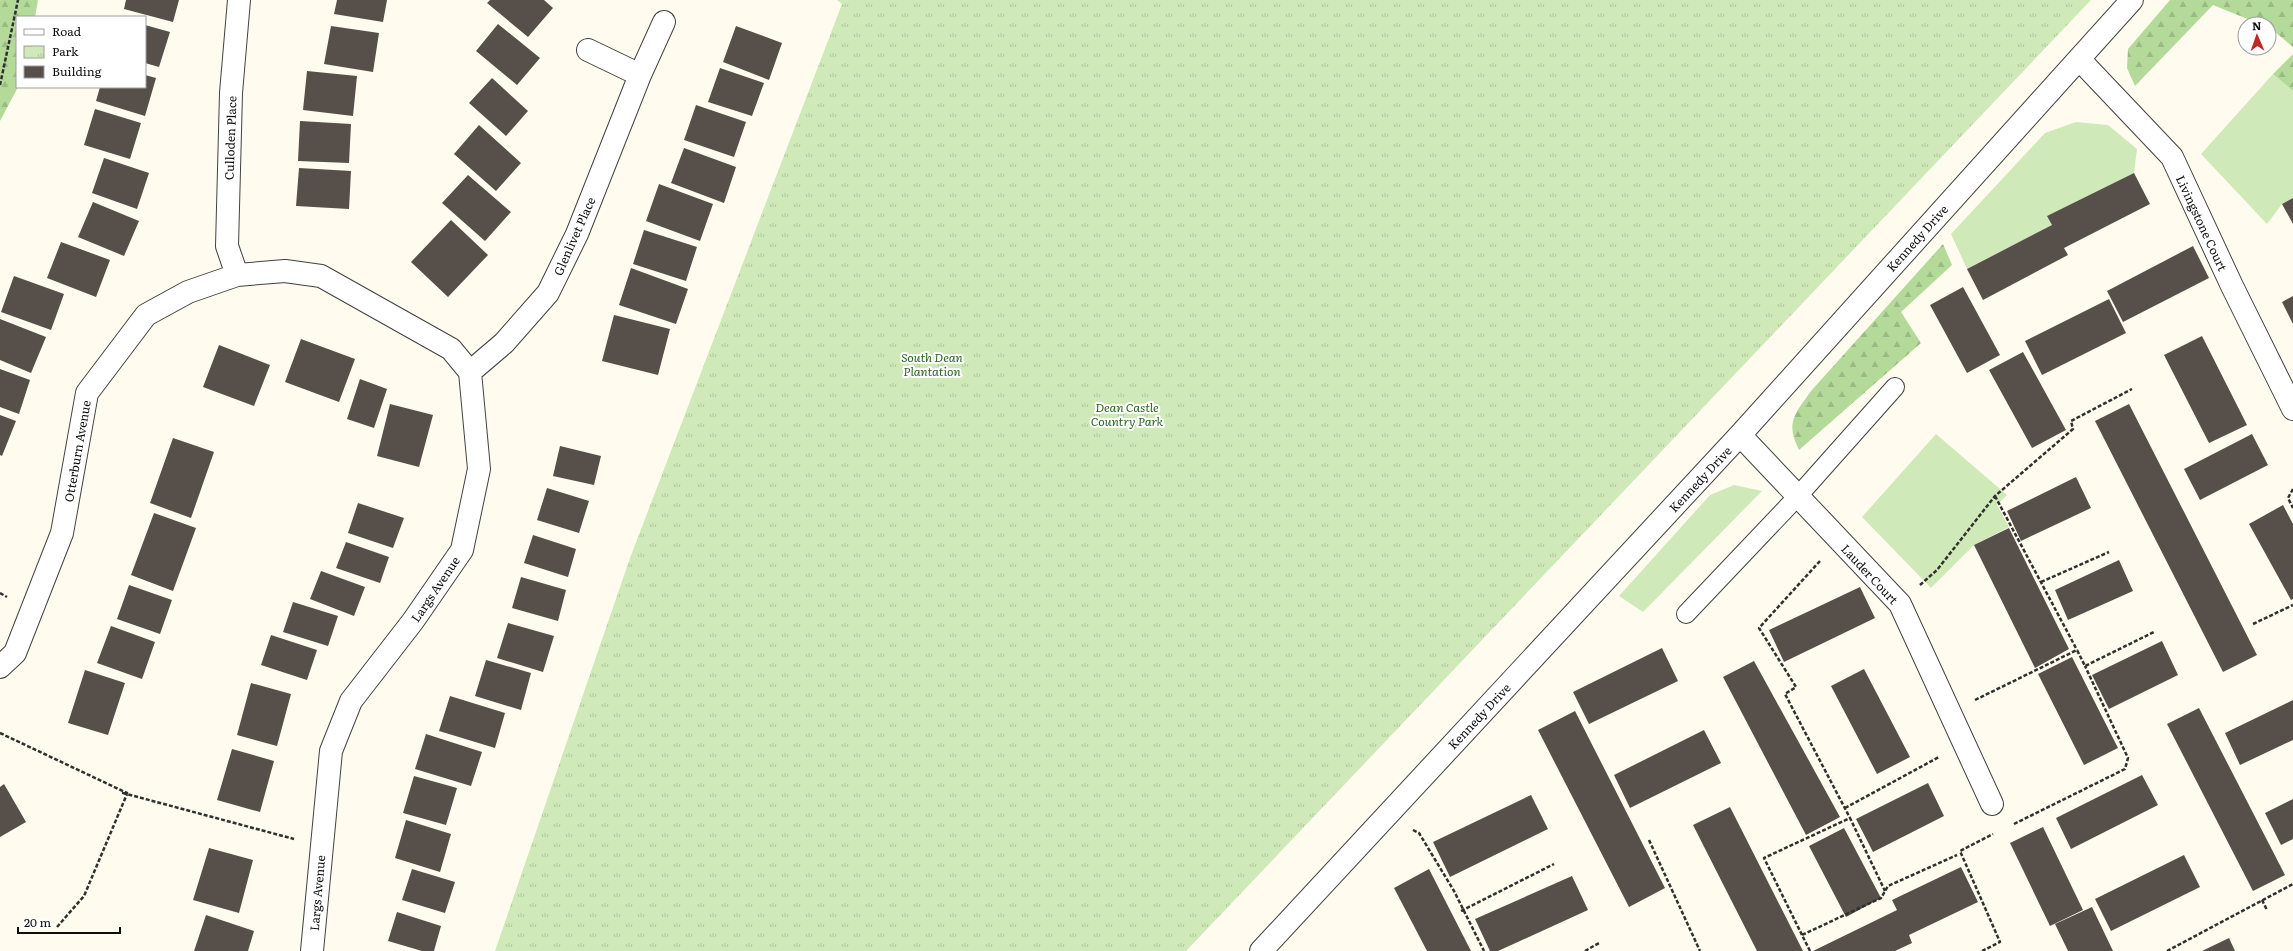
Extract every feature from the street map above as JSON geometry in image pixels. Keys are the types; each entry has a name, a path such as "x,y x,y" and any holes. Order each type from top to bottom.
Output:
{"street":[{"name":"Culloden Place","path":"237,275 227,246 231,93 239,0"},
{"name":"Kennedy Drive","path":"1261,951 1740,435 2132,0"},
{"name":"Glenlivet Place","path":"470,372 504,343 548,293 576,234 640,75 664,22"},
{"path":"588,50 640,75"},
{"name":"Livingstone Court","path":"2079,59 2172,157 2232,286 2293,409"},
{"name":"Otterburn Avenue","path":"0,666 15,653 62,533 87,393 146,315 188,292 237,275 285,271 321,276 360,296 451,349 470,372"},
{"name":"Largs Avenue","path":"312,951 331,751 351,701 413,621 462,550 479,469 470,372"},
{"name":"Lauder Court","path":"1740,435 1900,604 1992,804"}],"lane":[{"path":"1686,614 1798,496 1895,387"}],"path":[{"path":"0,85 18,0"},
{"path":"1900,604 1937,570 1995,496 2073,429 2071,421 2132,389"},
{"path":"2293,489 2288,498 2293,508"},
{"path":"1995,496 2077,650 2128,758 2125,769 2013,825"},
{"path":"1840,541 1759,628 1796,687 1785,694 1845,808 1886,891"},
{"path":"2041,582 2109,552"},
{"path":"2253,624 2293,605"},
{"path":"2085,666 2154,632"},
{"path":"1950,713 2077,650"},
{"path":"0,733 127,793"},
{"path":"1845,808 1964,744"},
{"path":"127,793 123,793 322,846"},
{"path":"58,927 84,896 127,793"},
{"path":"1389,813 1419,833 1454,891 1484,951"},
{"path":"1810,951 1764,858 1850,818"},
{"path":"1982,951 2000,942 1960,851 1999,831"},
{"path":"1649,840 1700,951"},
{"path":"1802,935 1881,898 1888,886 1957,855"},
{"path":"1461,911 1554,864"},
{"path":"2166,951 2293,884"},
{"path":"2262,900 2267,910"},
{"path":"1585,951 1599,943"}],"green space":[{"path":"0,0 38,0 35,16 16,16 16,88 17,88 0,121"},
{"name":"Dean Castle Country Park","path":"837,0 2091,0 1186,951 495,951 630,558 842,4"},
{"path":"2170,0 2293,0 2293,47 2277,34 2277,16 2240,16 2213,5 2135,86 2127,68 2128,49"},
{"path":"2293,54 2293,91 2273,74"},
{"path":"2273,74 2293,91 2293,198 2282,204 2267,224 2201,154"},
{"path":"2076,122 2108,125 2137,149 2134,173 2048,216 2052,225 1967,269 1951,234 2045,133"},
{"path":"1943,244 1952,265 1901,312 1921,343 1799,450 1792,425 1796,412 1800,406 1811,391"},
{"path":"1936,434 2007,495 1997,505 2009,527 1974,545 1931,588 1862,517"},
{"path":"1734,485 1762,491 1643,612 1619,596 1710,495"}],"building":[{"path":"126,0 179,0 173,22 124,9"},
{"path":"337,0 387,0 383,22 334,14"},
{"path":"490,0 544,0 553,8 528,37 487,3"},
{"path":"498,24 540,58 517,85 476,51"},
{"path":"146,25 170,32 159,67 146,63"},
{"path":"331,26 379,33 373,72 324,64"},
{"path":"736,26 782,43 769,80 723,62"},
{"path":"720,68 764,83 752,116 708,102"},
{"path":"307,71 357,76 353,116 303,110"},
{"path":"146,75 156,78 145,116 96,101 100,88 146,88"},
{"path":"492,78 528,111 506,136 469,103"},
{"path":"696,105 746,122 734,157 684,140"},
{"path":"95,109 141,123 130,159 84,145"},
{"path":"300,121 351,124 349,163 298,161"},
{"path":"479,125 521,163 496,191 454,154"},
{"path":"684,148 736,167 724,203 671,183"},
{"path":"104,158 149,173 137,209 92,193"},
{"path":"299,168 351,171 349,209 296,206"},
{"path":"2134,173 2150,204 2064,248 2068,255 1983,300 1967,269 2052,225 2047,216"},
{"path":"468,175 511,212 485,241 442,203"},
{"path":"659,184 713,204 700,241 646,221"},
{"path":"2293,198 2293,224 2282,204"},
{"path":"93,202 139,221 124,256 78,237"},
{"path":"451,220 488,255 448,297 411,262"},
{"path":"644,230 697,247 686,281 633,264"},
{"path":"61,242 110,260 96,297 47,278"},
{"path":"2193,246 2209,278 2123,322 2107,291"},
{"path":"631,268 688,289 676,324 619,305"},
{"path":"14,276 64,294 51,330 1,312"},
{"path":"1963,287 2000,355 1967,373 1930,305"},
{"path":"2293,296 2293,324 2282,302"},
{"path":"2109,299 2126,333 2042,375 2025,341"},
{"path":"614,315 670,329 658,375 602,361"},
{"path":"0,319 46,337 31,373 0,360"},
{"path":"2202,336 2247,425 2209,443 2164,355"},
{"path":"301,339 355,359 339,402 285,382"},
{"path":"219,345 270,365 254,406 203,387"},
{"path":"2023,352 2066,430 2032,448 1989,370"},
{"path":"0,369 30,380 19,414 0,407"},
{"path":"360,379 387,389 374,428 347,419"},
{"path":"390,404 433,415 419,467 377,456"},
{"path":"2129,404 2257,655 2223,672 2095,421"},
{"path":"0,415 16,421 2,456 0,455"},
{"path":"2252,434 2268,465 2200,500 2184,469"},
{"path":"173,438 214,452 191,518 150,503"},
{"path":"560,446 601,456 594,485 553,476"},
{"path":"2076,477 2091,508 2021,541 2007,511"},
{"path":"547,488 589,501 579,533 537,520"},
{"path":"358,503 404,518 393,548 348,533"},
{"path":"2283,505 2293,524 2293,599 2291,600 2249,524"},
{"path":"154,513 196,528 173,591 131,575"},
{"path":"2009,528 2069,649 2035,668 1974,545"},
{"path":"533,535 576,549 568,577 524,563"},
{"path":"346,542 389,557 380,583 336,568"},
{"path":"2119,560 2133,591 2068,620 2055,590"},
{"path":"321,571 365,587 354,616 310,599"},
{"path":"521,577 566,590 558,621 512,608"},
{"path":"129,585 172,600 160,634 117,619"},
{"path":"1860,587 1875,618 1784,662 1769,630"},
{"path":"293,602 338,616 328,646 283,632"},
{"path":"508,623 554,636 543,672 497,658"},
{"path":"111,626 155,642 142,679 97,663"},
{"path":"271,635 317,650 307,680 261,665"},
{"path":"2162,641 2178,675 2109,709 2092,675"},
{"path":"1662,648 1678,681 1589,724 1573,692"},
{"path":"2072,657 2118,748 2084,765 2038,674"},
{"path":"486,660 531,673 521,710 475,696"},
{"path":"1754,661 1840,817 1806,835 1723,677"},
{"path":"1864,669 1910,757 1877,774 1831,686"},
{"path":"85,670 125,683 108,735 68,723"},
{"path":"251,683 291,694 277,746 237,735"},
{"path":"450,696 505,713 495,748 439,731"},
{"path":"2293,700 2293,740 2240,765 2225,733"},
{"path":"2199,708 2285,875 2253,891 2167,724"},
{"path":"1575,711 1665,888 1629,907 1538,730"},
{"path":"1704,730 1721,763 1630,808 1614,775"},
{"path":"426,734 482,752 471,786 415,769"},
{"path":"232,749 274,761 260,812 217,800"},
{"path":"2142,775 2158,805 2071,849 2056,818"},
{"path":"414,776 457,788 446,825 403,813"},
{"path":"1928,783 1944,816 1873,852 1856,819"},
{"path":"4,784 26,822 0,837 0,787"},
{"path":"1531,795 1548,829 1450,877 1433,842"},
{"path":"2293,799 2293,839 2281,845 2265,813"},
{"path":"1730,807 1803,951 1757,951 1693,825"},
{"path":"406,820 451,834 440,872 395,858"},
{"path":"2043,827 2083,910 2050,926 2010,843"},
{"path":"1844,828 1881,898 1846,917 1809,846"},
{"path":"209,848 253,860 239,913 193,900"},
{"path":"2184,855 2200,887 2111,931 2095,899"},
{"path":"1961,867 1978,902 1909,935 1912,943 1895,951 1813,951 1897,910 1892,900"},
{"path":"412,869 455,882 445,913 402,900"},
{"path":"1429,869 1471,951 1427,951 1394,888"},
{"path":"1572,876 1588,910 1498,951 1490,951 1475,919"},
{"path":"2092,907 2113,951 2068,951 2055,924"},
{"path":"397,912 441,926 434,951 422,951 388,941"},
{"path":"206,915 254,931 248,951 194,951"},
{"path":"2229,938 2235,951 2202,951"}],"park label":[{"name":"South Dean Plantation","path":"932,364"}]}
